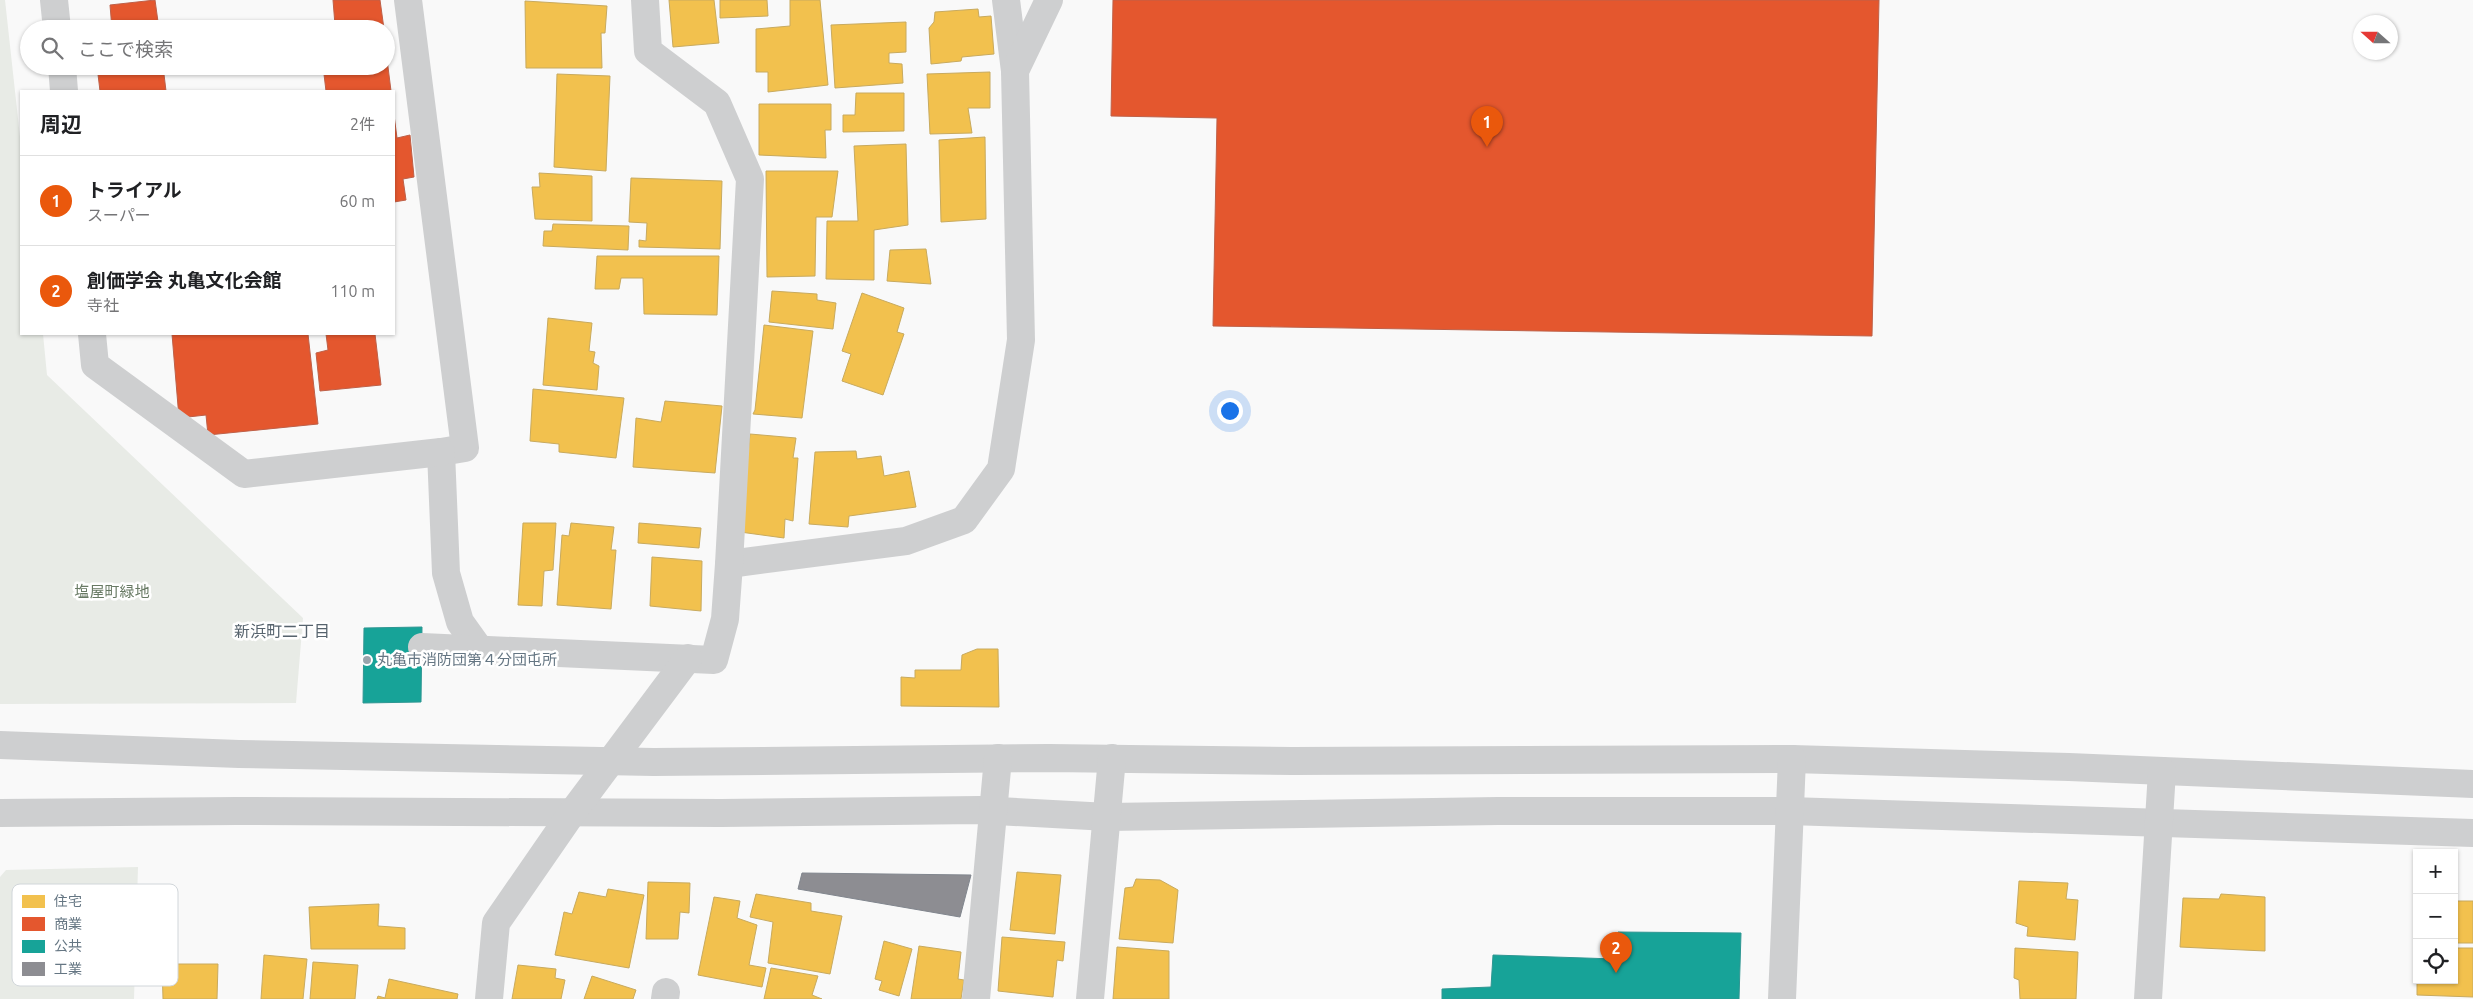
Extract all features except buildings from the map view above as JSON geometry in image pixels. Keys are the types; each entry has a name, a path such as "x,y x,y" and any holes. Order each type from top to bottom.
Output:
{"street":[{"path":"54,0 57,20"},
{"path":"92,335 95,365 244,474 465,448 408,0"},
{"path":"422,647 714,660 725,619 750,179 717,102 648,51 645,0"},
{"path":"729,564 906,541 964,520 1001,469 1021,340 1015,71 1006,0"},
{"path":"1015,71 1048,0"},
{"path":"63,75 64,90"},
{"path":"441,452 446,573 460,622 480,650"},
{"path":"489,999 496,923 572,813 688,658"},
{"path":"0,745 249,754 611,760 998,758 1292,761 1792,759 2162,771 2473,784"},
{"path":"976,999 998,758"},
{"path":"1090,999 1112,758"},
{"path":"1782,999 1792,759"},
{"path":"2148,999 2162,771"},
{"path":"0,813 236,811 572,813 993,811 1108,817 1498,811 1789,810 2473,833"}],"green space":[{"name":"塩屋町緑地","path":"0,0 5,0 20,137 20,335 43,335 47,375 303,618 296,703 0,704"},
{"path":"138,867 137,884 12,884 12,986 134,986 134,999 0,999 0,877 6,870"}],"place":[{"name":"トライアル","path":"1487,147"},
{"name":"丸亀市消防団第４分団屯所","path":"367,660"},
{"name":"創価学会 丸亀文化会館","path":"1616,973"}],"district":[{"name":"新浜町二丁目","path":"282,631"}]}
